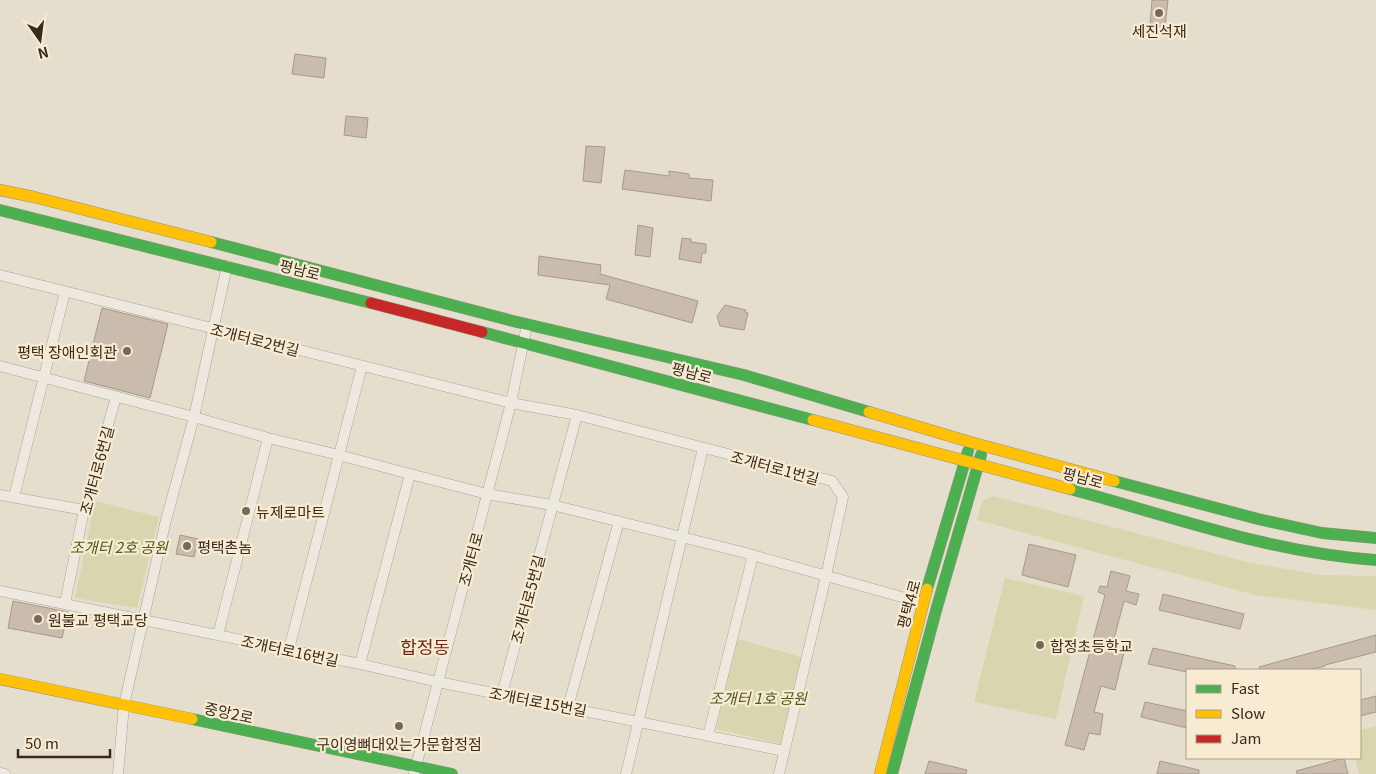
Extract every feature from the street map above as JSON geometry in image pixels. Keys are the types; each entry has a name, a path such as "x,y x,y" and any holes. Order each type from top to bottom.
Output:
{"main road":[{"name":"평남로","path":"0,190 232,247 527,324 744,375 983,446 1258,519 1322,533 1376,538"},
{"name":"평남로","path":"0,210 227,266 524,343 1228,533 1290,548 1347,558 1376,560"},
{"name":"평택4로","path":"880,774 923,603 970,442"},
{"name":"평택4로","path":"892,774 983,446"},
{"name":"중앙2로","path":"0,679 415,770 452,774"}],"street":[{"path":"118,774 124,705 143,619 194,417 227,266"},
{"name":"조개터로2번길","path":"0,275 511,403"},
{"path":"14,497 65,292"},
{"name":"조개터로","path":"415,770 511,403 527,324"},
{"path":"0,366 268,438 487,494 552,504 753,555 923,603"},
{"path":"289,649 362,366"},
{"name":"조개터로6번길","path":"65,603 84,510 116,397"},
{"name":"조개터로1번길","path":"511,403 577,415 832,481 843,497 779,774"},
{"name":"조개터로5번길","path":"502,694 577,415"},
{"path":"218,635 268,438"},
{"path":"626,774 703,448"},
{"path":"360,664 410,474"},
{"path":"0,495 84,510"},
{"path":"568,707 619,521"},
{"path":"708,736 753,555"},
{"name":"조개터로16번길","path":"0,591 289,649 438,682"},
{"name":"조개터로15번길","path":"438,682 784,751"},
{"path":"0,773 5,774"}],"green space":[{"path":"993,496 1251,563 1322,575 1376,576 1376,610 1255,595 977,520 982,501"},
{"name":"조개터 2호 공원","path":"95,501 159,517 137,608 75,598"},
{"path":"1005,578 1084,596 1056,719 974,702"},
{"name":"조개터 1호 공원","path":"738,639 801,657 781,744 716,729"},
{"path":"1376,726 1376,774 1359,774 1355,759 1361,759 1361,730"}],"building":[{"name":"세진석재","path":"1152,0 1168,0 1165,27 1150,26"},
{"path":"295,54 326,58 324,78 292,74"},
{"path":"346,116 368,118 366,138 344,135"},
{"path":"586,146 605,147 601,183 583,181"},
{"path":"625,170 669,176 669,171 689,174 689,178 713,180 711,201 622,189"},
{"path":"638,225 653,228 650,257 635,255"},
{"path":"682,238 691,239 691,242 706,244 706,253 702,253 701,263 679,259"},
{"path":"539,256 601,265 600,274 698,301 692,323 606,299 610,285 538,275"},
{"path":"725,305 746,310 745,312 748,313 744,330 720,326 717,316"},
{"name":"평택 장애인회관","path":"102,308 168,324 150,398 84,381"},
{"name":"평택촌놈","path":"180,535 198,539 194,557 176,554"},
{"path":"1029,544 1076,555 1068,587 1022,575"},
{"path":"1111,571 1130,576 1126,591 1139,594 1136,605 1124,601 1111,650 1124,652 1115,690 1101,686 1094,712 1103,714 1100,735 1089,733 1084,750 1065,745 1105,595 1098,592 1100,586 1107,587"},
{"path":"1163,594 1244,614 1240,629 1159,610"},
{"name":"원불교 평택교당","path":"13,601 68,612 62,638 8,628"},
{"path":"1376,635 1376,652 1325,666 1314,669 1260,669 1259,667"},
{"path":"1153,648 1235,666 1235,669 1186,669 1186,672 1148,664"},
{"path":"1376,696 1376,712 1361,716 1361,700"},
{"path":"1145,702 1186,711 1186,728 1141,717"},
{"path":"1344,759 1348,774 1297,774 1296,771"},
{"path":"929,761 967,770 966,774 925,774"},
{"path":"1160,761 1199,770 1199,774 1157,774"}],"traffic: fast":[{"path":"0,210 371,303"},
{"path":"211,242 509,320 744,375 869,412"},
{"path":"482,332 813,420"},
{"path":"927,589 968,451"},
{"path":"892,774 937,607 981,455"},
{"path":"1114,481 1258,519 1322,533 1376,538"},
{"path":"1070,489 1260,542 1298,550 1376,560"},
{"path":"192,719 452,774"}],"traffic: slow":[{"path":"0,190 211,242"},
{"path":"869,412 1114,481"},
{"path":"813,420 1070,489"},
{"path":"880,774 927,589"},
{"path":"0,679 192,719"}],"traffic: jam":[{"path":"371,303 482,332"}],"place":[{"name":"세진석재","path":"1159,13"},
{"name":"평택 장애인회관","path":"127,351"},
{"name":"뉴제로마트","path":"246,511"},
{"name":"평택촌놈","path":"187,546"},
{"name":"원불교 평택교당","path":"38,619"},
{"name":"합정초등학교","path":"1040,645"},
{"name":"구이영뼈대있는가문합정점","path":"399,726"}],"district":[{"name":"합정동","path":"425,646"}]}
